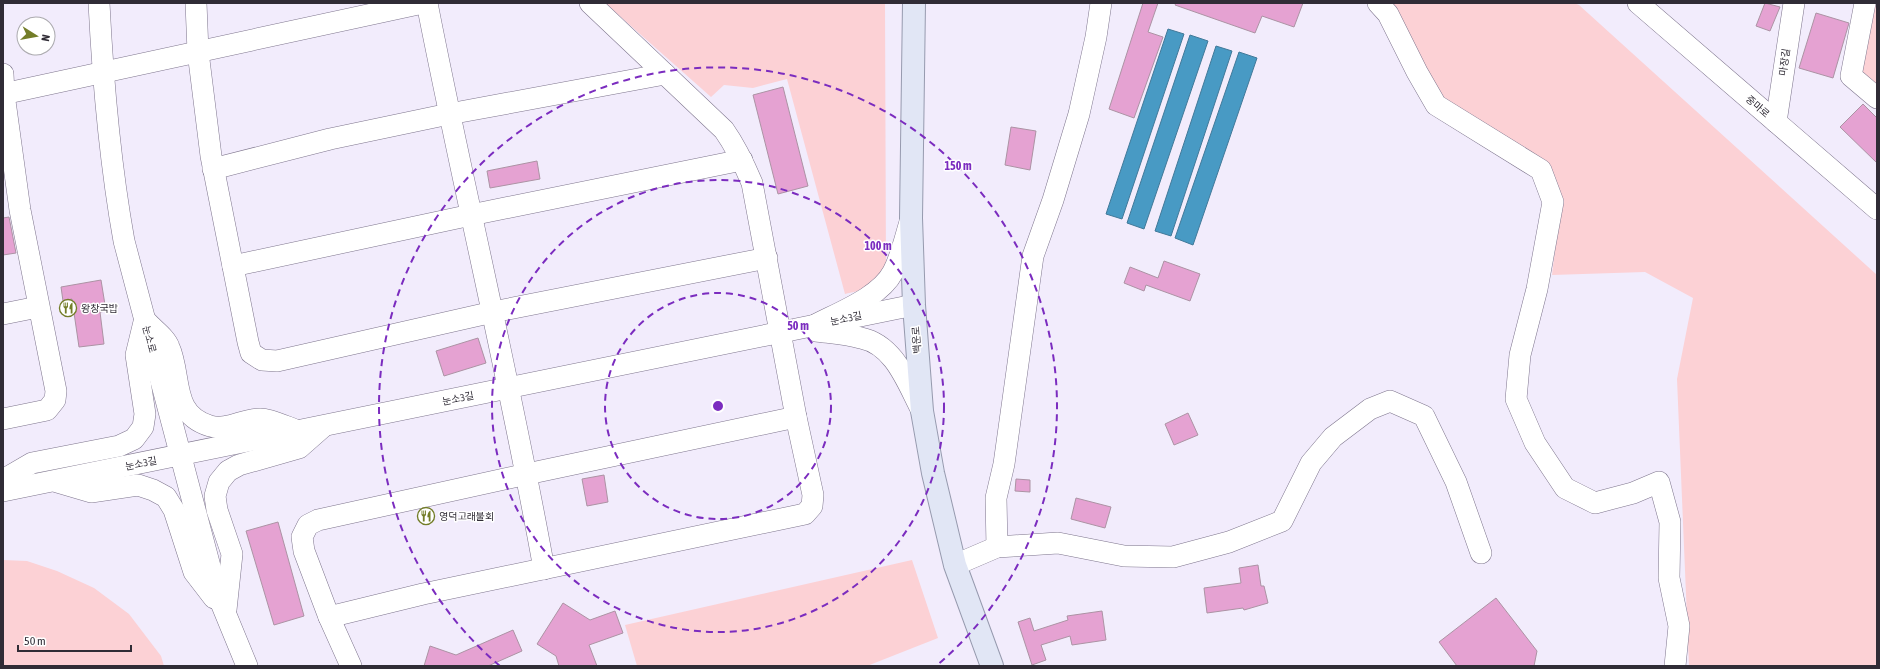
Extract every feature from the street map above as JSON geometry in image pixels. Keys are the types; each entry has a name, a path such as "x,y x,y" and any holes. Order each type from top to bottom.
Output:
{"main road":[{"name":"백운로","path":"914,3 911,218 914,305 922,411 955,565 992,666"}],"street":[{"name":"눈소로","path":"99,3 102,73 117,200 124,242 217,593 248,666"},
{"path":"196,3 198,52 214,169 251,353 262,360 277,361 493,312 767,258"},
{"path":"3,419 47,410 55,400 56,391 38,307 12,212 3,88 102,73 423,3"},
{"path":"427,3 449,114 527,474 544,569"},
{"path":"329,617 423,594 804,514 812,506 813,495 796,417 752,183 742,160 735,145 724,130 590,3"},
{"path":"997,547 996,498 1004,464 1033,256 1053,200 1079,114 1096,37 1101,3"},
{"path":"1378,3 1388,14 1436,105 1541,170 1553,202 1537,289 1520,355 1516,399 1535,443 1565,488 1595,503 1634,493 1659,482 1670,522 1669,578 1679,626 1675,666"},
{"name":"중마로","path":"1638,3 1877,209"},
{"name":"마장길","path":"1776,122 1794,3"},
{"path":"1865,3 1851,76 1877,98"},
{"path":"214,169 330,139 449,114 665,74"},
{"path":"233,266 471,215 742,160"},
{"path":"911,218 894,272 882,287 815,325 816,331 862,338 876,344 894,359 922,411"},
{"name":"눈소3길","path":"3,491 914,305"},
{"path":"3,314 38,307"},
{"path":"145,320 169,346 182,404 189,414 201,423 212,427 222,428 262,419 298,431"},
{"path":"3,480 32,463 119,446 134,439 142,427 145,414 136,355 145,320"},
{"path":"955,565 997,547 1058,543 1124,556 1172,557 1229,542 1282,521 1311,463 1333,437 1370,409 1390,401 1424,416 1456,482 1481,552"},
{"path":"351,666 329,617 304,551 302,537 308,525 318,520 796,417"},
{"path":"225,613 232,554 217,510 215,496 219,482 228,471 239,465 299,448 325,425"},
{"path":"54,481 91,492 138,485 153,490 166,497 174,510 194,572 225,613"}],"shaded area":[{"path":"605,3 885,3 886,269 872,284 859,291 845,294 787,79 753,88 724,85 711,97"},
{"path":"1388,3 1574,3 1579,5 1877,275 1877,666 1689,666 1677,379 1693,298 1645,272 1552,275 1561,199 1544,162 1530,151 1481,127 1440,101"},
{"path":"1875,3 1877,3 1877,89 1859,73"},
{"path":"3,560 27,561 57,571 94,588 129,614 161,656 164,666 3,666"},
{"path":"912,560 938,638 867,666 637,666 625,625"}],"water":[{"path":"1168,29 1184,34 1122,219 1106,214"},
{"path":"1190,35 1208,41 1144,229 1127,223"},
{"path":"1216,46 1232,51 1171,236 1155,231"},
{"path":"1239,52 1257,58 1193,245 1175,238"}],"building":[{"path":"1143,3 1158,3 1148,32 1163,37 1134,118 1109,109"},
{"path":"1176,3 1303,3 1294,27 1262,16 1255,33 1175,5"},
{"path":"1765,3 1780,7 1770,31 1756,26"},
{"path":"1816,13 1849,23 1833,78 1799,68"},
{"path":"783,87 808,186 778,194 753,95"},
{"path":"1863,104 1877,118 1877,163 1840,127"},
{"path":"1011,127 1036,131 1030,170 1005,165"},
{"path":"537,161 540,179 490,188 487,171"},
{"path":"9,217 16,253 3,255 3,218"},
{"path":"1164,261 1200,274 1190,301 1146,285 1144,291 1124,283 1130,267 1158,278"},
{"path":"101,280 106,311 100,312 104,344 79,347 72,299 63,301 61,287"},
{"path":"478,338 486,363 444,376 436,351"},
{"path":"1188,413 1198,435 1174,445 1165,424"},
{"path":"604,475 608,502 587,506 582,479"},
{"path":"1016,479 1030,480 1030,492 1015,491"},
{"path":"1076,498 1111,507 1105,528 1071,519"},
{"path":"278,522 304,616 274,625 246,531"},
{"path":"1258,565 1261,586 1264,586 1268,603 1244,610 1243,608 1207,613 1204,588 1241,583 1239,568"},
{"path":"1496,598 1537,651 1534,666 1457,666 1439,642"},
{"path":"563,603 590,620 615,611 623,633 589,645 597,666 559,666 556,656 537,644"},
{"path":"1102,611 1106,640 1072,645 1070,636 1041,645 1046,660 1032,665 1018,622 1030,618 1034,631 1068,620 1067,616"},
{"path":"513,630 522,651 488,666 424,666 430,646 456,655"}],"place":[{"name":"왕창국밥","path":"68,308"},
{"name":"영덕고래불회","path":"426,516"}]}
